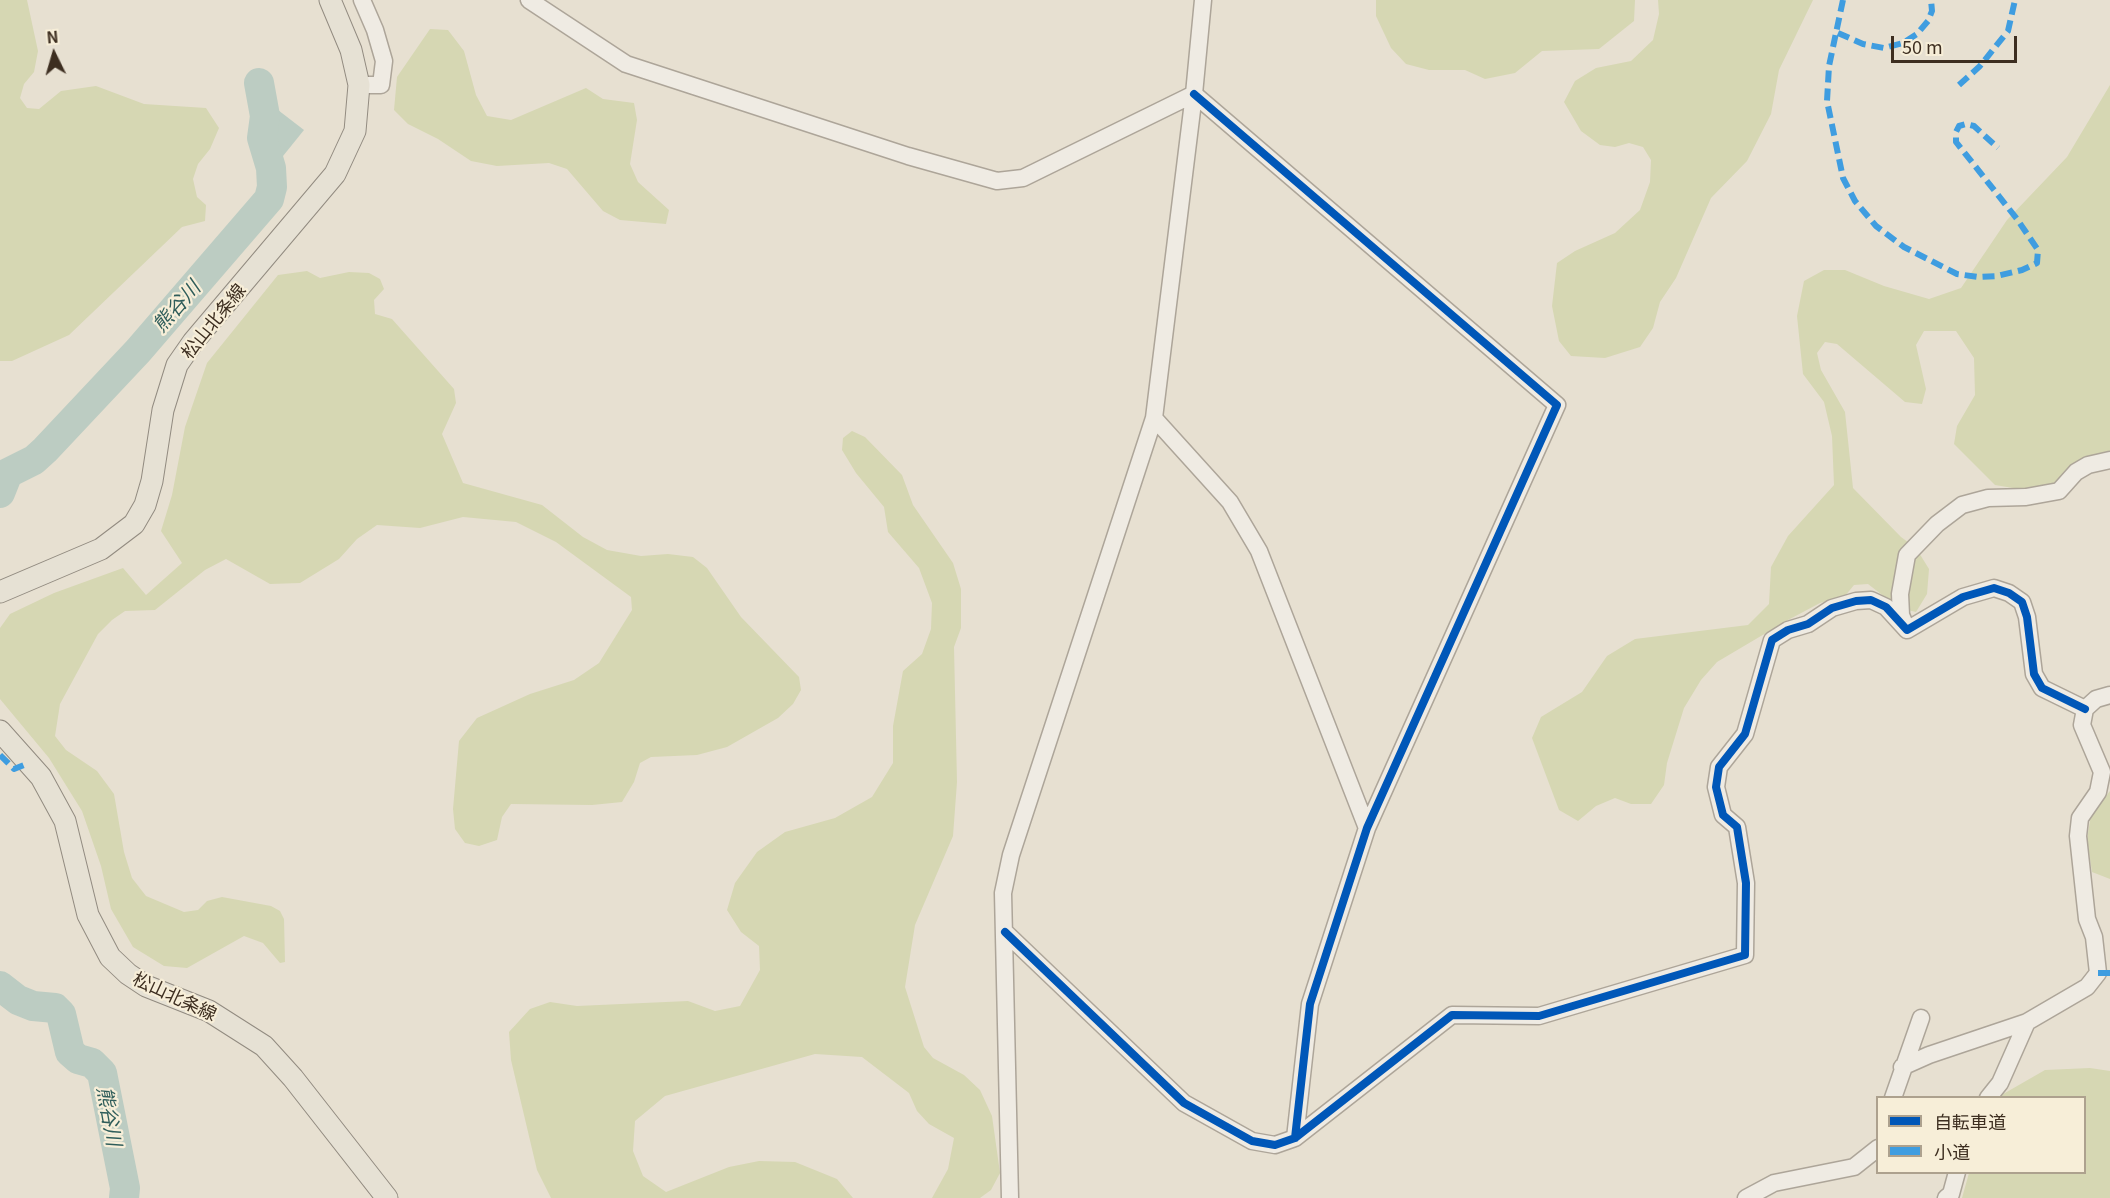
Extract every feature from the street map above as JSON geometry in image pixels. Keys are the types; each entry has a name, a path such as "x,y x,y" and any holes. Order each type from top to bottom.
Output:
{"main road":[{"name":"松山北条線","path":"0,592 101,549 134,524 145,505 152,481 164,410 177,365 193,342 335,174 355,131 359,85 351,50 330,0"},
{"name":"松山北条線","path":"0,730 41,777 65,821 88,915 110,957 146,986 209,1011 264,1046 293,1078 387,1198"}],"street":[{"path":"359,85 381,85 384,61 375,30 362,0"},
{"path":"528,0 626,64 908,156 997,181 1023,178 1194,94"},
{"path":"1010,1198 1003,893 1011,855 1154,418 1194,94 1203,0"},
{"path":"1194,94 1557,405 1367,828 1310,1004 1295,1138"},
{"path":"1154,418 1230,502 1259,551 1367,828"},
{"path":"1907,630 1901,615 1905,562 1907,555 1937,524 1962,505 1988,498 2026,497 2059,491 2076,472 2088,465 2110,460"},
{"path":"1907,630 1963,597 1994,588 2009,593 2022,602 2027,617 2034,674 2042,688 2085,709"},
{"path":"1005,932 1184,1102 1252,1141 1275,1145 1295,1138 1452,1015 1539,1016 1745,955 1746,883 1737,827 1723,815 1716,787 1719,766 1745,734 1772,640 1788,630 1808,624 1833,608 1856,601 1871,600 1886,607 1907,630"},
{"path":"1902,1068 1929,1055 2026,1022 2087,987 2098,972 2094,937 2087,919 2078,836 2080,818 2098,792 2102,772 2082,725 2085,709 2096,699 2110,695"},
{"path":"1894,1096 1921,1018"},
{"path":"1990,1096 2000,1083 2026,1022"},
{"path":"1746,1198 1774,1183 1854,1167 1876,1150"},
{"path":"1946,1198 1951,1194 1958,1174"}],"green space":[{"path":"0,0 27,0 38,51 34,72 24,84 20,98 27,108 39,109 61,91 96,86 144,104 206,108 219,128 210,149 198,164 193,179 197,197 206,205 205,221 182,227 69,335 12,361 0,361"},
{"path":"1376,0 1635,0 1634,21 1599,49 1542,51 1515,73 1485,79 1465,70 1429,70 1406,64 1391,48 1376,16"},
{"path":"1658,0 1813,0 1779,70 1771,114 1747,161 1711,198 1676,278 1660,302 1653,328 1640,347 1605,358 1571,356 1559,341 1552,306 1557,263 1575,251 1615,233 1640,210 1650,182 1651,160 1643,147 1629,143 1615,147 1600,145 1581,131 1564,102 1575,81 1596,68 1631,61 1653,40 1659,14"},
{"path":"430,29 448,30 464,51 476,95 487,116 511,120 586,88 603,99 634,103 637,120 630,164 638,182 669,210 666,224 620,220 603,211 567,169 549,163 497,166 471,161 438,139 408,124 394,110 397,77"},
{"path":"2110,85 2110,460 2037,492 1995,485 1954,444 1957,426 1975,395 1974,358 1956,331 1924,331 1916,345 1926,389 1922,404 1905,402 1837,344 1825,342 1817,353 1821,370 1845,412 1853,488 1901,537 1916,548 1929,569 1927,594 1916,612 1899,608 1868,584 1854,585 1845,596 1820,603 1788,620 1717,662 1701,680 1684,708 1667,763 1664,785 1651,804 1631,804 1615,798 1596,806 1578,821 1559,810 1532,738 1541,717 1582,692 1607,656 1635,639 1748,625 1769,604 1771,567 1788,536 1834,485 1832,436 1824,402 1803,374 1797,316 1804,281 1824,270 1845,270 1884,286 1929,299 1961,288 2007,220 2067,157"},
{"path":"307,271 320,278 349,272 369,273 380,279 384,289 374,300 375,314 392,319 454,389 456,403 442,434 463,483 542,505 583,537 607,550 641,556 668,554 693,557 707,568 741,617 799,677 801,690 793,704 778,718 727,747 697,755 651,757 640,763 634,782 622,802 592,805 511,804 502,817 497,840 479,846 465,843 455,829 453,809 459,741 477,718 530,694 574,680 599,663 632,610 631,597 556,542 516,522 463,517 420,528 377,525 357,539 339,559 300,583 270,584 226,559 205,570 155,610 125,611 98,634 60,704 55,736 66,750 97,771 114,794 124,852 132,878 146,896 184,912 198,910 207,901 222,897 271,906 280,911 284,919 285,962 280,963 263,943 244,936 187,968 164,966 133,947 111,909 101,866 82,811 49,758 0,699 0,628 10,614 54,593 123,568 146,595 182,563 161,531 172,495 185,427 207,363 278,275"},
{"path":"852,431 865,437 902,475 913,505 953,563 961,589 961,628 954,647 957,782 953,836 915,925 905,987 924,1047 933,1058 964,1075 980,1090 992,1116 1000,1173 991,1190 980,1198 932,1198 948,1169 954,1138 929,1124 917,1111 909,1093 862,1057 815,1054 665,1096 635,1121 633,1151 643,1176 666,1192 729,1167 759,1161 795,1162 837,1179 853,1198 551,1198 537,1170 511,1060 509,1032 530,1009 550,1002 577,1006 688,1001 715,1011 740,1006 760,970 759,946 741,932 727,910 735,883 757,852 785,832 835,818 872,797 893,763 893,726 903,671 922,654 931,629 932,603 919,568 888,532 884,507 856,473 842,450 843,438"},
{"path":"2110,791 2110,879 2092,872 2087,839 2091,815"},
{"path":"2090,1068 2110,1071 2110,1198 1962,1198 1969,1174 2086,1174 2086,1096 2000,1096 2045,1070"}],"shaded area":[{"path":"278,110 304,130 279,161 271,145 269,122"}],"waterway":[{"name":"熊谷川","path":"0,493 8,473 34,460 45,450 138,351 269,199 272,187 271,168 262,138 265,116 259,83"},
{"name":"熊谷川","path":"0,986 18,1000 33,1006 55,1008 61,1014 70,1052 78,1059 92,1063 102,1073 125,1188 124,1198"}],"marked path":[{"path":"1843,0 1829,66 1827,101 1843,178 1855,201 1876,226 1904,247 1957,274 1978,277 1997,276 2022,270 2037,263 2038,250 2017,219 1956,142 1956,132 1959,126 1966,124 1974,126 1998,148"},
{"path":"1838,33 1863,44 1884,48 1903,43 1917,34 1928,21 1932,11 1931,0"},
{"path":"1959,85 1980,66 2008,31 2015,0"},
{"path":"0,755 14,769 29,763"},
{"path":"2098,973 2110,973"}],"cycle path":[{"path":"1194,94 1557,405 1367,828 1310,1004 1295,1138"},
{"path":"1005,932 1184,1103 1252,1141 1275,1145 1295,1138 1452,1015 1539,1016 1745,955 1746,883 1737,827 1723,815 1716,787 1719,767 1745,734 1772,640 1788,630 1808,624 1832,608 1856,601 1871,600 1886,607 1907,630 1963,597 1994,588 2009,593 2022,602 2027,617 2034,674 2042,688 2085,709"}]}
